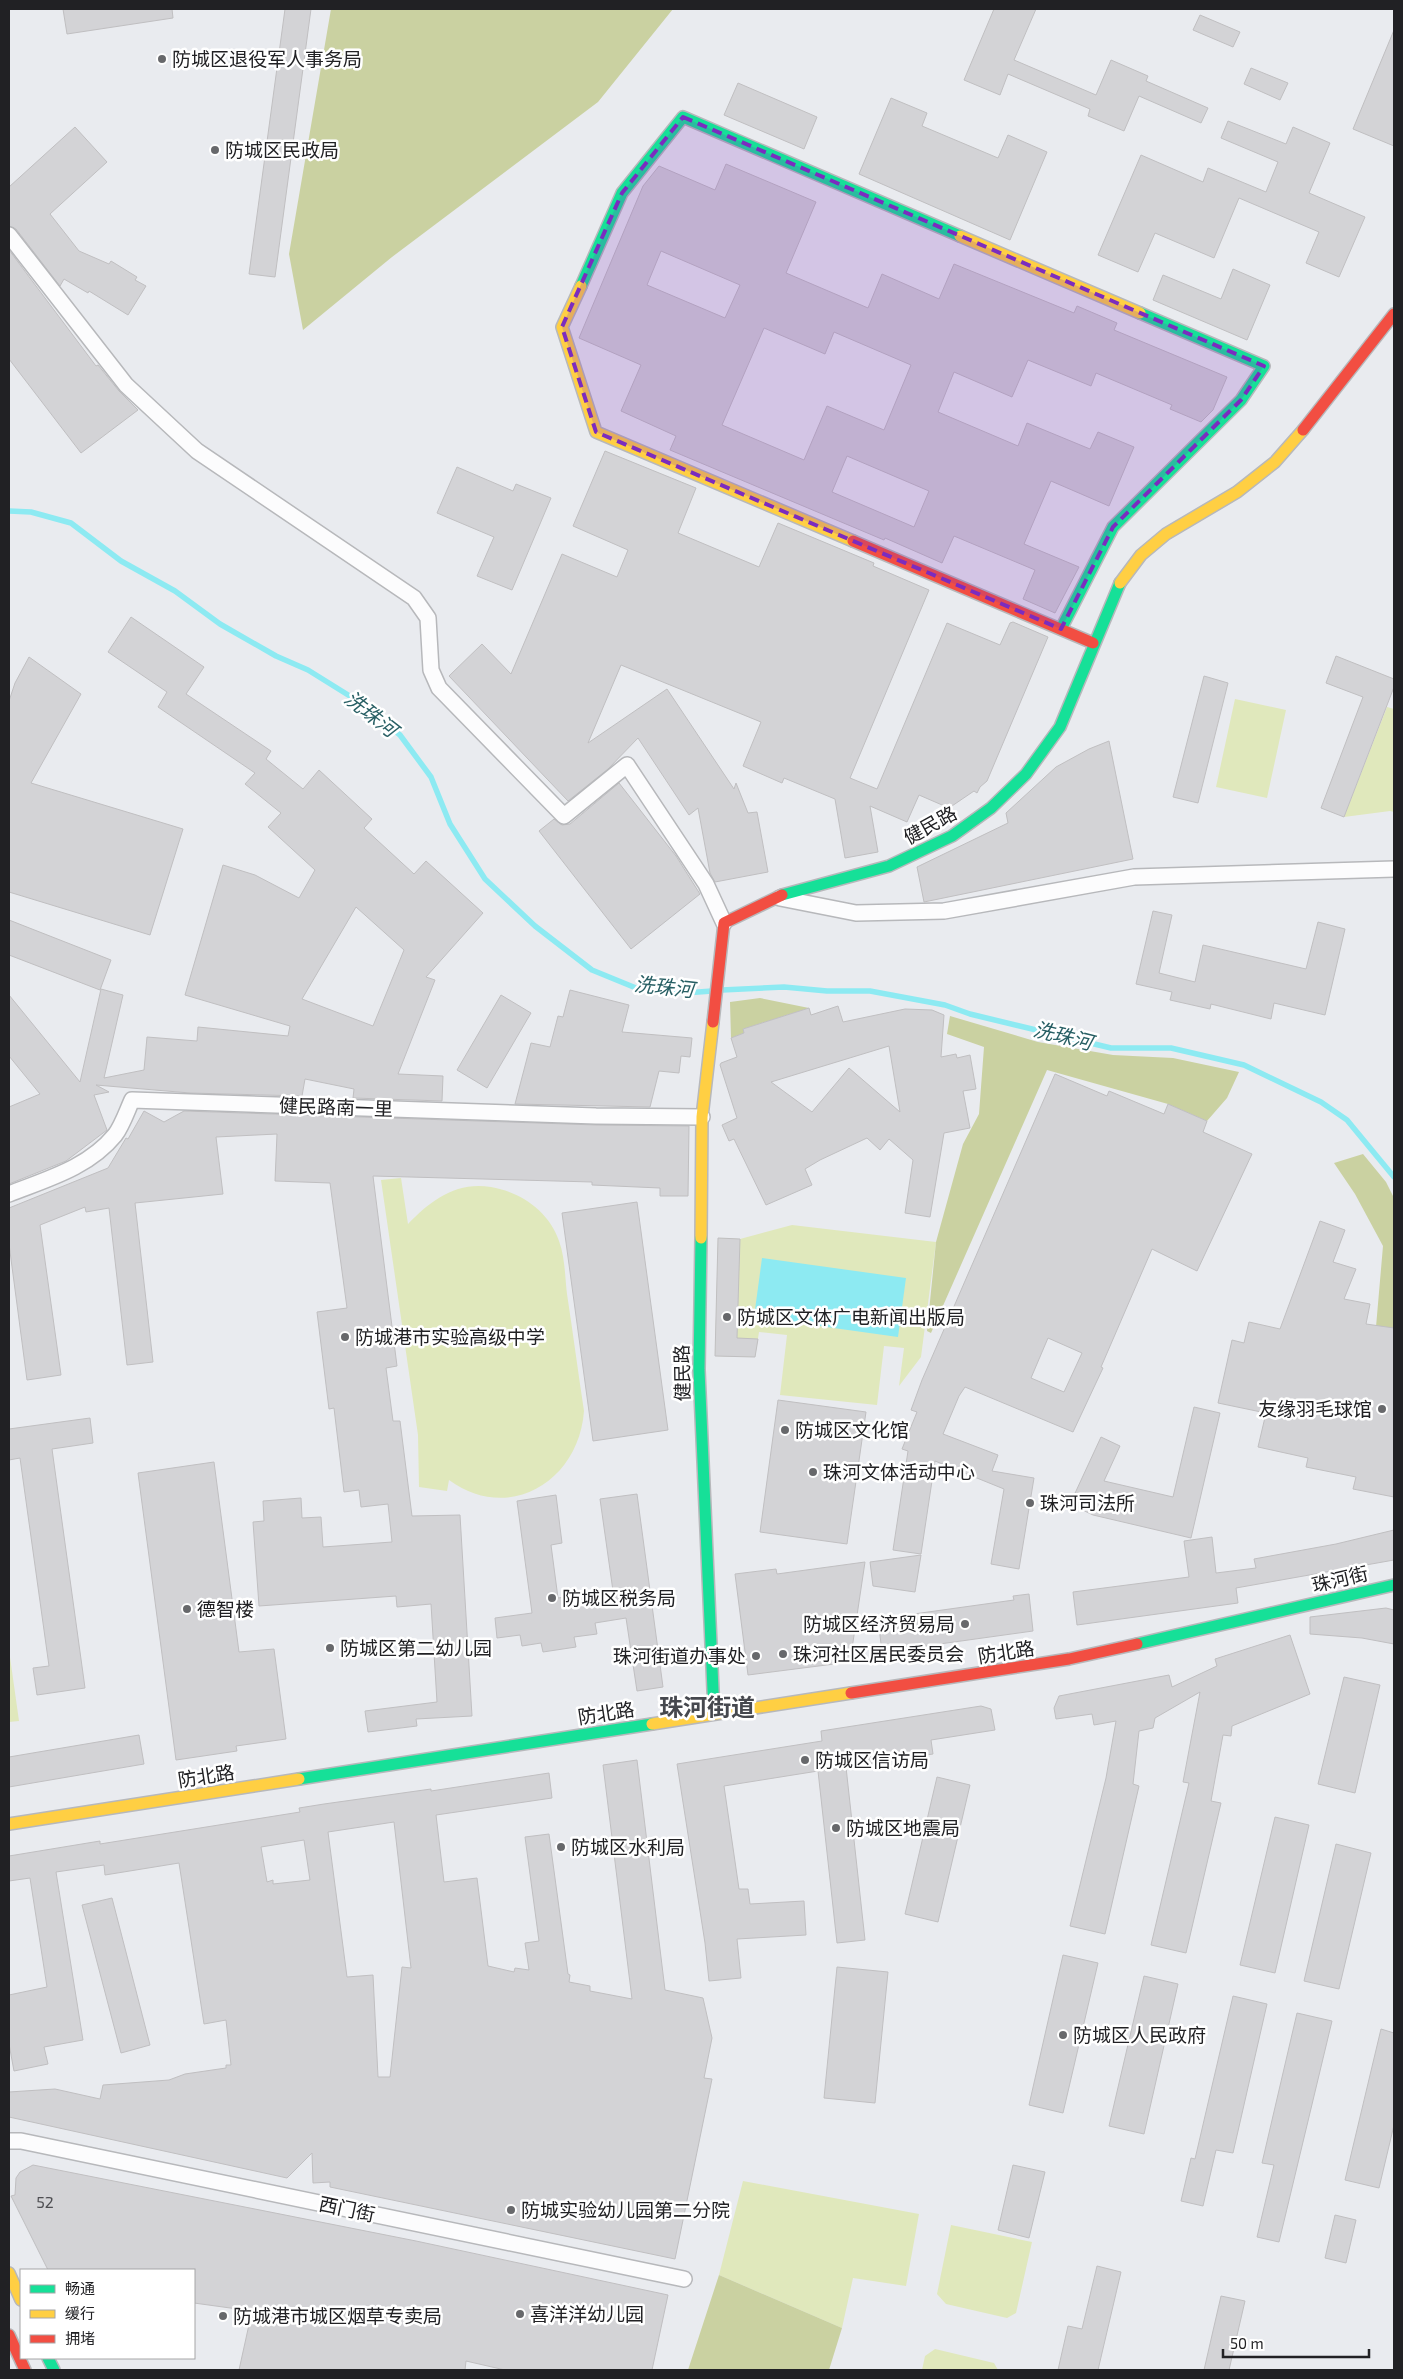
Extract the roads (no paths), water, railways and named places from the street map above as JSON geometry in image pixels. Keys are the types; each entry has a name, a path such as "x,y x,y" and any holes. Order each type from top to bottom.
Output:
{"street":[{"path":"1061,629 1113,527 1241,400 1264,366 682,116 622,193 562,328 596,432 1093,643"},
{"path":"9,235 126,385 197,451 333,541 414,598 428,618 430,670 439,688 564,816 627,765 706,884 724,923"},
{"name":"健民路","path":"714,1713 699,1370 702,1117 724,923 776,897 889,866 952,836 990,808 1026,774 1060,727 1093,643 1119,584 1141,555 1166,534 1238,492 1275,462 1325,404 1394,314"},
{"path":"776,897 856,914 944,911 1134,877 1394,868"},
{"name":"健民路南一里","path":"9,1194 70,1170 97,1153 116,1133 132,1100 596,1116 702,1117"},
{"name":"珠河街","path":"1294,1607 1394,1585"},
{"name":"防北路","path":"9,1824 1069,1659 1294,1607"},
{"name":"西门街","path":"9,2141 40,2145 684,2279"},
{"path":"9,2273 20,2298"},
{"path":"9,2335 25,2370"}],"water":[{"path":"762,1258 906,1278 898,1337 754,1317"}],"waterway":[{"name":"洗珠河","path":"9,511 31,512 71,523 121,561 175,591 220,624 276,656 308,670 361,703 400,735 431,777 450,824 485,879 535,926 592,970 636,988 685,993 712,991"},
{"name":"洗珠河","path":"722,990 784,987 827,991 870,991 945,1005 970,1014 1111,1048 1171,1048 1244,1065 1321,1102 1347,1120 1394,1177"}],"place":[{"name":"防城区退役军人事务局","path":"162,59"},
{"name":"防城区民政局","path":"215,150"},
{"name":"防城区文体广电新闻出版局","path":"727,1317"},
{"name":"防城港市实验高级中学","path":"345,1337"},
{"name":"友缘羽毛球馆","path":"1382,1409"},
{"name":"防城区文化馆","path":"785,1430"},
{"name":"珠河文体活动中心","path":"813,1472"},
{"name":"珠河司法所","path":"1030,1503"},
{"name":"防城区税务局","path":"552,1598"},
{"name":"德智楼","path":"187,1609"},
{"name":"防城区经济贸易局","path":"965,1624"},
{"name":"防城区第二幼儿园","path":"330,1648"},
{"name":"珠河社区居民委员会","path":"783,1654"},
{"name":"珠河街道办事处","path":"756,1656"},
{"name":"防城区信访局","path":"805,1760"},
{"name":"防城区地震局","path":"836,1828"},
{"name":"防城区水利局","path":"561,1847"},
{"name":"防城区人民政府","path":"1063,2035"},
{"name":"防城实验幼儿园第二分院","path":"511,2210"},
{"name":"喜洋洋幼儿园","path":"520,2314"},
{"name":"防城港市城区烟草专卖局","path":"223,2316"}],"district":[{"name":"珠河街道","path":"707,1708"}]}
